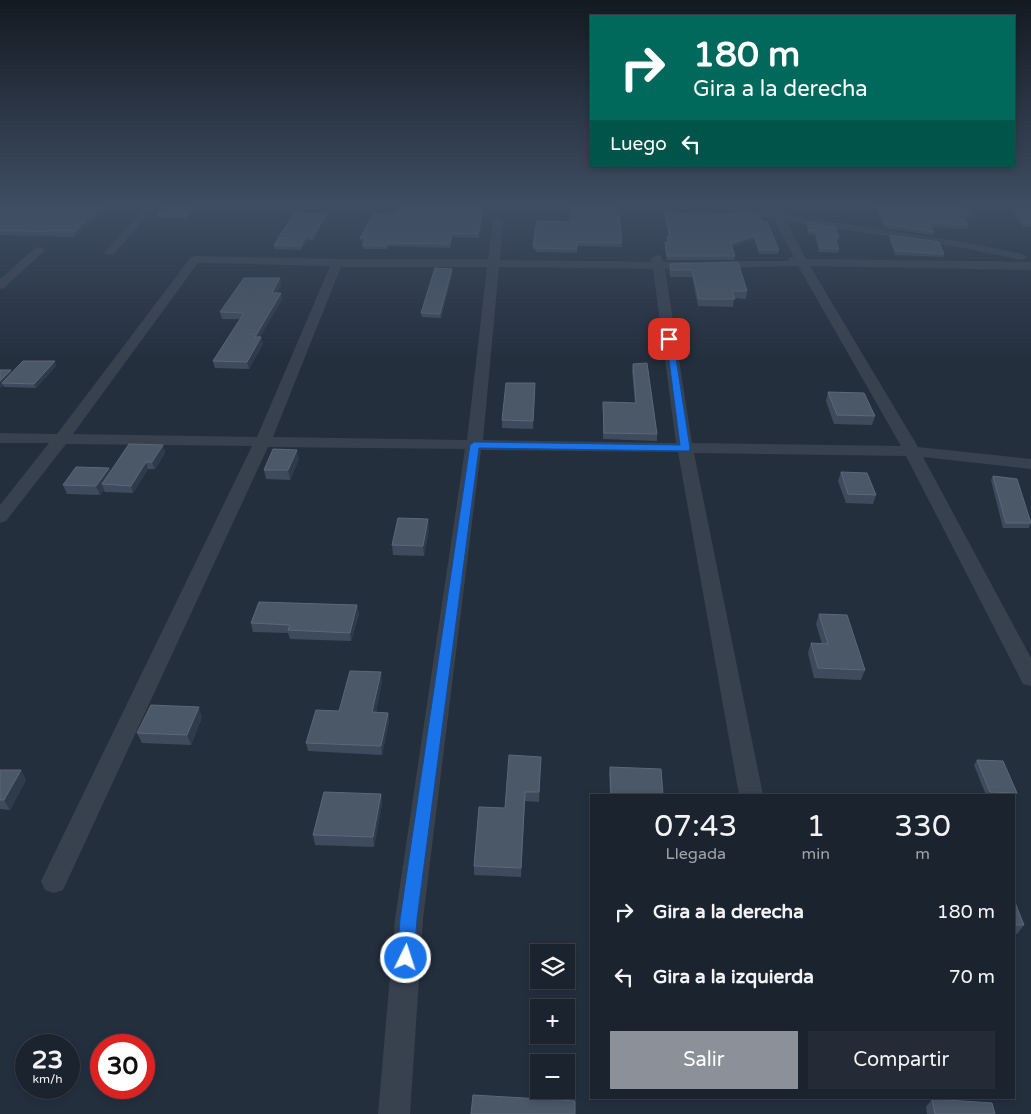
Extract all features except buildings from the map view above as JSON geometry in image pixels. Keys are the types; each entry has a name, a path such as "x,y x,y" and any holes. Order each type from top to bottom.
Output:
{"street":[{"path":"0,285 33,255"},
{"path":"394,1114 409,919 474,445 502,263 501,255"},
{"path":"797,255 912,451 1031,678"},
{"path":"1012,255 1031,259"},
{"path":"0,517 62,438 195,259 337,263 658,262 791,264 801,262 1031,266"},
{"path":"658,262 685,448 751,794"},
{"path":"54,881 263,440 337,263"},
{"path":"0,438 263,440 912,451 1031,464"}],"route":[{"path":"406,958 409,919 474,445 685,448 669,339"}]}
